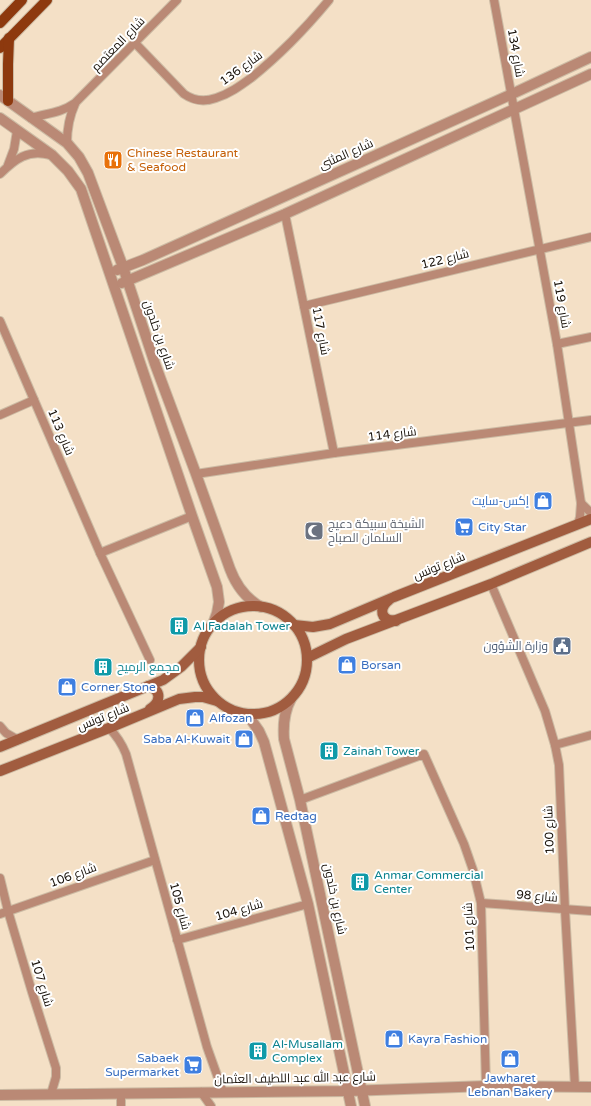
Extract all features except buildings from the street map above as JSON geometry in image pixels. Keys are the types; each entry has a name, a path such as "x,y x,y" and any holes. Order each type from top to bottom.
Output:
{"main road":[{"path":"0,23 22,0"},
{"path":"0,48 47,0"},
{"path":"4,98 9,38"},
{"name":"شارع تونس","path":"294,626 313,627 330,624 591,518"},
{"path":"307,658 346,639 490,584 591,542"},
{"path":"394,597 384,605 382,609 386,618 396,621"},
{"path":"250,606 261,607 280,614 288,619 294,626 303,640 307,658 306,669 303,681 291,699 274,710 264,713 248,714 234,711 225,707 210,694 201,676 199,656 206,635 213,624 221,617 240,608 250,606"},
{"name":"شارع تونس","path":"0,747 163,680 173,674 188,661 201,647"},
{"path":"144,714 155,706 159,699 159,694 155,689 148,686"},
{"name":"شارع تونس","path":"0,771 179,699 187,697 203,697 217,701"}],"street":[{"name":"شارع المعتصم","path":"67,143 69,118 76,104 177,0"},
{"name":"شارع 136","path":"135,43 180,90 188,96 199,100 216,98 230,93 285,50 316,17 329,0"},
{"name":"شارع 134","path":"494,0 514,110"},
{"name":"شارع المثنى","path":"110,273 143,260 591,57"},
{"path":"114,286 285,214 591,74"},
{"name":"شارع بن خلدون","path":"4,98 67,143 79,157 88,173 123,267 155,364 233,576 244,594 261,607"},
{"name":"شارع المعتصم","path":"32,118 57,113 76,104"},
{"name":"شارع 119","path":"514,110 557,344 581,502 578,524"},
{"path":"0,118 52,155 68,171 81,189 219,592 218,608 213,624"},
{"path":"7,167 14,150 17,131"},
{"path":"0,174 18,158 38,153 52,155"},
{"name":"شارع 117","path":"285,214 334,453"},
{"name":"شارع 122","path":"304,306 540,248 591,237"},
{"name":"شارع 113","path":"0,321 100,553 150,660"},
{"path":"557,344 591,336"},
{"path":"0,415 34,400"},
{"name":"شارع 114","path":"196,474 334,453 591,420"},
{"path":"581,502 591,513"},
{"path":"100,553 192,516"},
{"name":"شارع 100","path":"490,584 545,711 555,745 558,765 575,1087"},
{"name":"شارع بن خلدون","path":"291,699 284,717 283,734 300,800 365,1106"},
{"path":"248,714 264,742 308,904 352,1106"},
{"path":"0,726 18,740"},
{"name":"شارع 105","path":"109,728 122,743 126,754 207,1047 223,1092"},
{"path":"555,745 591,735"},
{"name":"شارع 101","path":"300,800 424,754 464,844 473,870 481,903 486,1086"},
{"name":"شارع 106","path":"0,914 155,860"},
{"name":"شارع 107","path":"0,878 8,911 56,1068 56,1077 51,1094"},
{"name":"شارع 98","path":"481,903 591,912"},
{"name":"شارع 104","path":"177,940 308,904"},
{"name":"شارع عبد الله عبد اللطيف العثمان","path":"0,1095 349,1091 486,1086 591,1087"},
{"path":"201,1092 211,1106"},
{"path":"121,1093 121,1106"}],"place":[{"name":"Chinese Restaurant & Seafood","path":"113,160"},
{"name":"إكس-سايت","path":"543,501"},
{"name":"City Star","path":"464,527"},
{"name":"الشيخة سبيكة دعيج السلمان الصباح","path":"314,531"},
{"name":"Al Fadalah Tower","path":"179,626"},
{"name":"وزارة الشؤون","path":"562,646"},
{"name":"Borsan","path":"347,665"},
{"name":"مجمع الرميح","path":"103,667"},
{"name":"Corner Stone","path":"67,687"},
{"name":"Alfozan","path":"195,718"},
{"name":"Saba Al-Kuwait","path":"244,739"},
{"name":"Zainah Tower","path":"329,751"},
{"name":"Redtag","path":"261,816"},
{"name":"Anmar Commercial Center","path":"360,882"},
{"name":"Kayra Fashion","path":"394,1039"},
{"name":"Al-Musallam Complex","path":"258,1051"},
{"name":"Jawharet Lebnan Bakery","path":"510,1059"},
{"name":"Sabaek Supermarket","path":"193,1065"}]}
